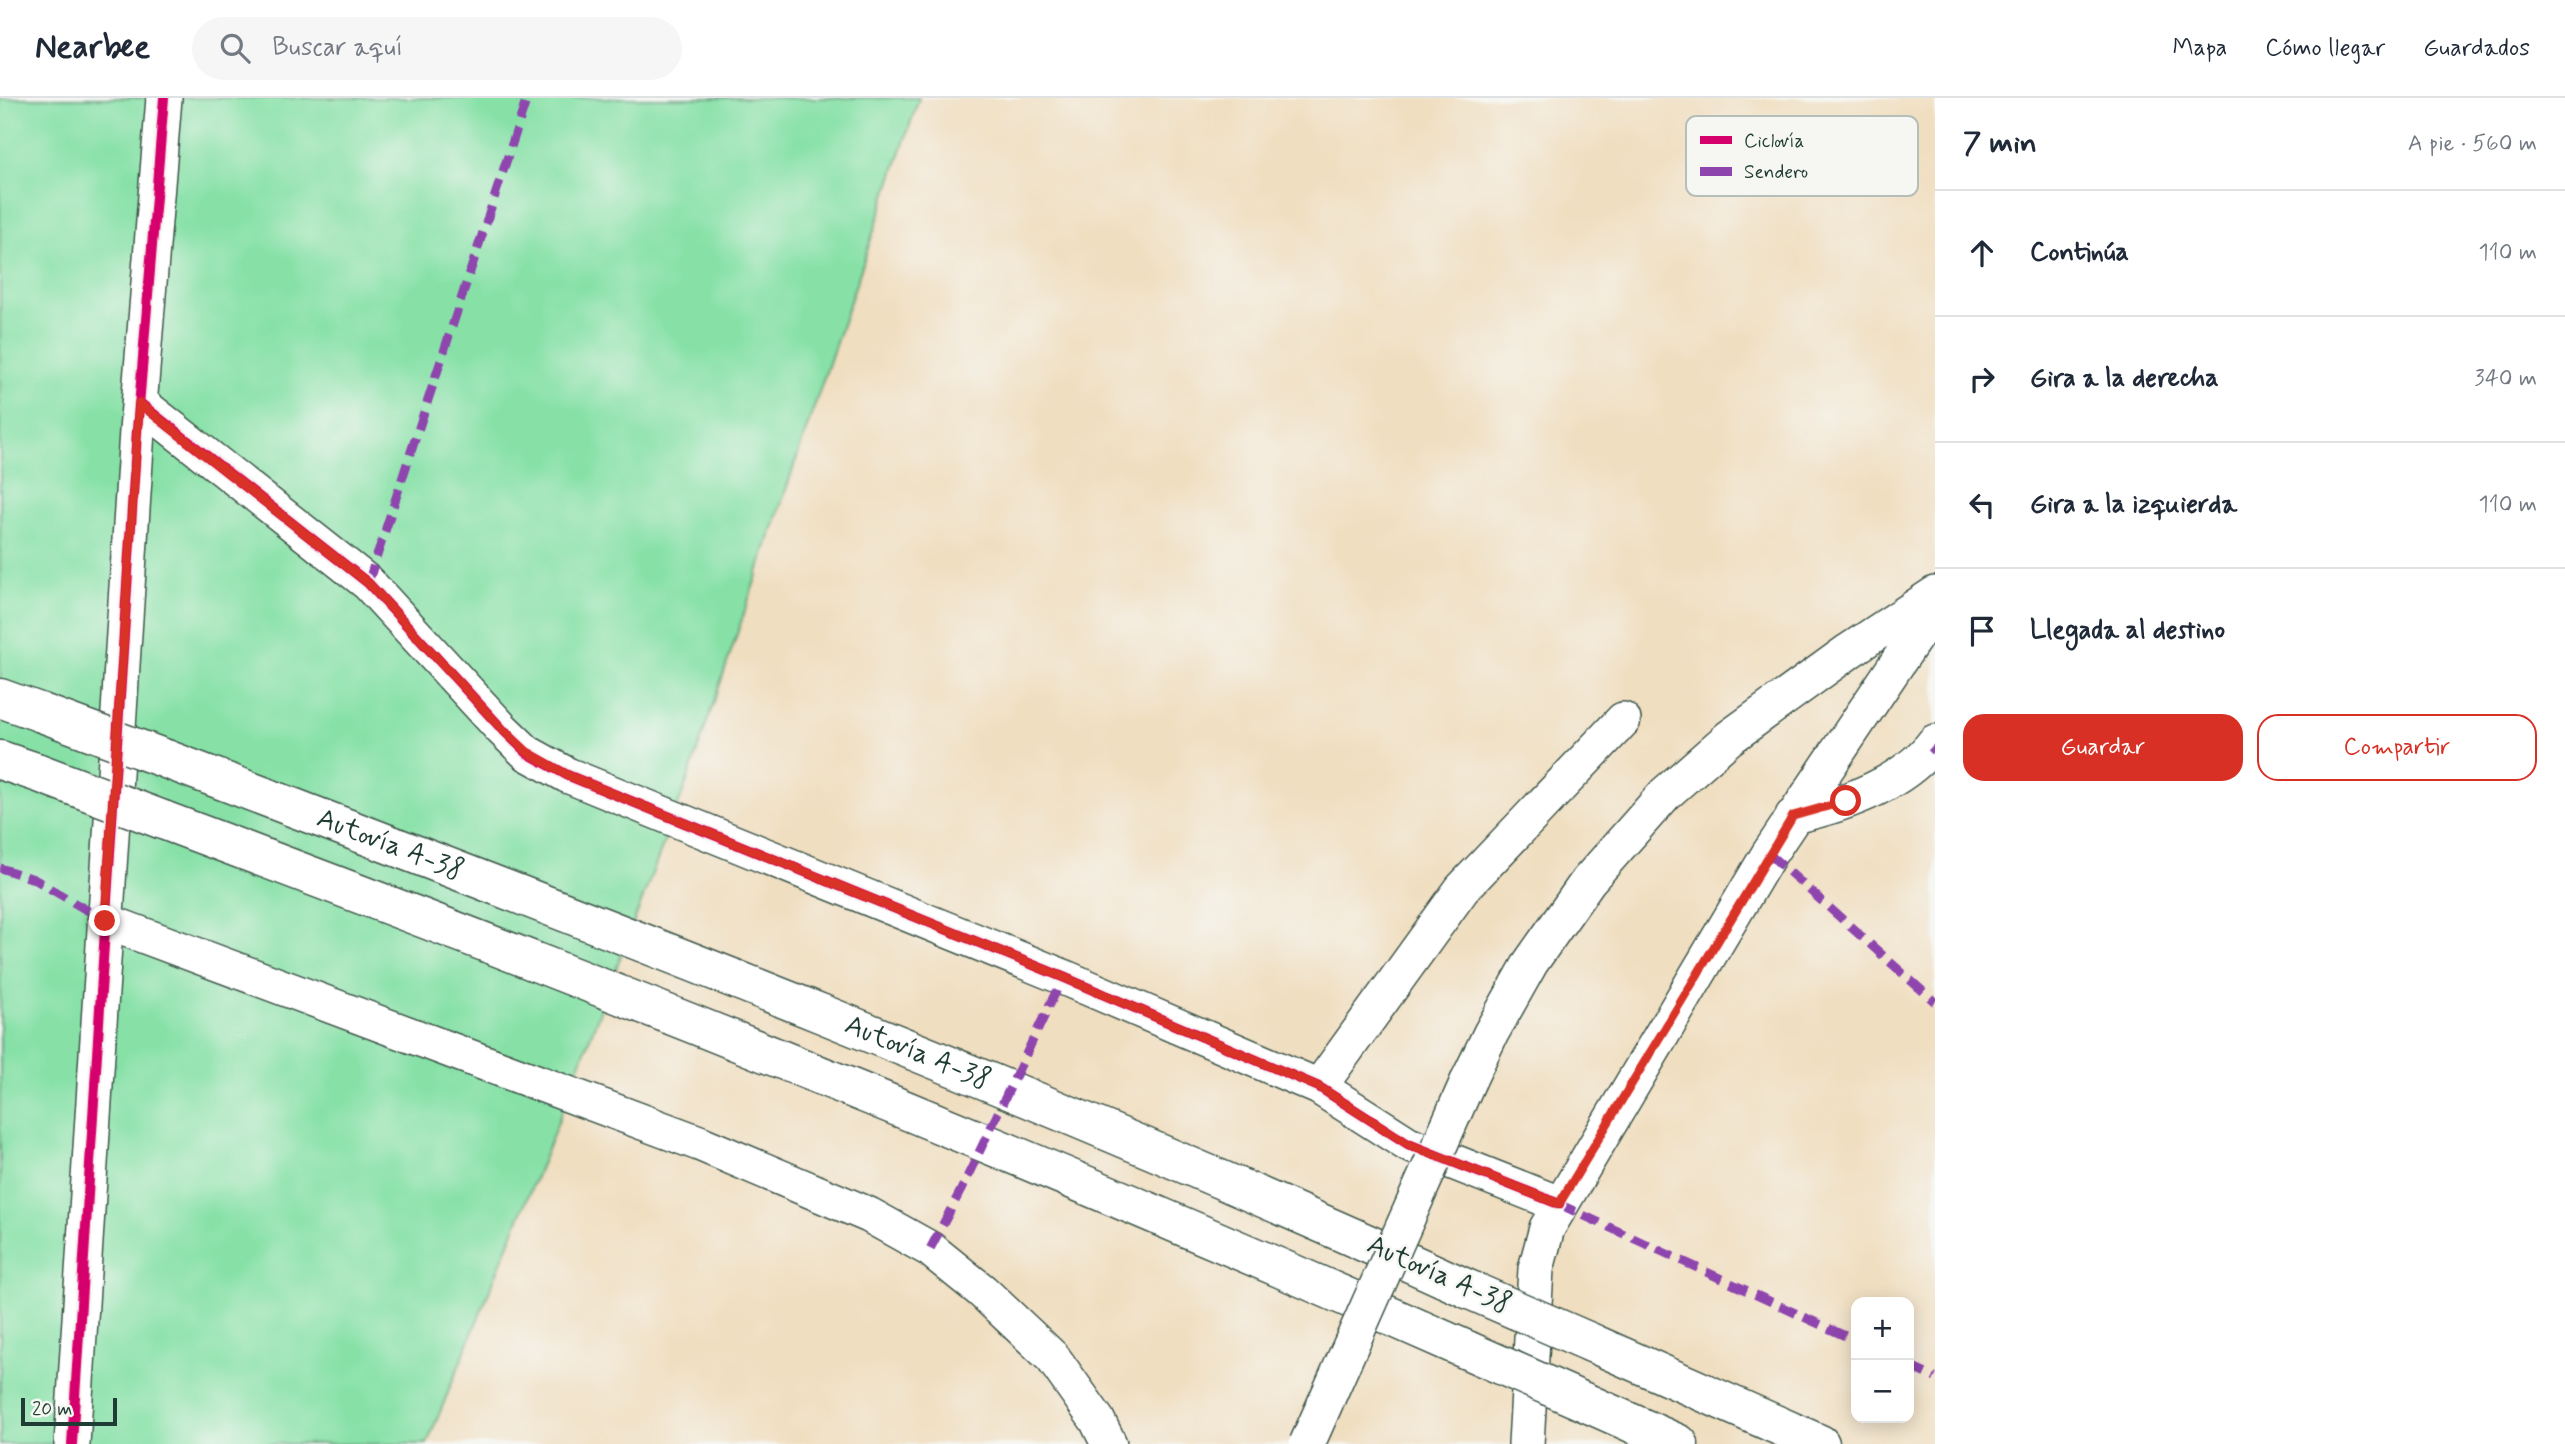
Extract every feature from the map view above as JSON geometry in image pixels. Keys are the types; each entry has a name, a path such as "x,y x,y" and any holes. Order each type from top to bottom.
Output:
{"highway":[{"name":"Autovía A-38","path":"0,698 566,911 952,1066 1332,1227 1820,1444"},
{"name":"Autovía A-38","path":"0,760 546,965 929,1119 1311,1281 1679,1444"}],"street":[{"path":"72,1444 139,403 164,98"},
{"path":"139,403 368,583 527,752 567,775 1063,977 1319,1087 1408,1144 1559,1204"},
{"path":"1307,1444 1491,1033 1531,962 1588,881 1665,793 1740,730 1849,651 1935,594"},
{"path":"1526,1444 1535,1269 1547,1228 1793,816 1935,607"},
{"path":"1319,1087 1462,889 1623,720"},
{"path":"1793,816 1816,811 1873,790 1907,769 1935,742"},
{"path":"105,921 699,1143 857,1210 930,1249 982,1291 1053,1358 1097,1420 1110,1444"}],"green space":[{"path":"0,98 919,98 685,787 553,1135 427,1444 0,1444"}],"marked path":[{"path":"368,583 527,98"},
{"path":"1931,747 1935,751"},
{"path":"1769,854 1935,1002"},
{"path":"0,868 34,879 105,921"},
{"path":"930,1249 1063,977"},
{"path":"1559,1204 1851,1339"},
{"path":"1914,1368 1935,1378"}],"cycle path":[{"path":"72,1444 137,431 164,98"},
{"path":"140,403 368,583 527,753 567,775 1063,977 1319,1087 1408,1144 1559,1204"}],"route":[{"path":"105,921 139,403 368,583 502,729 527,752 567,775 1063,977 1319,1087 1408,1144 1559,1204 1793,816 1846,801"}]}
